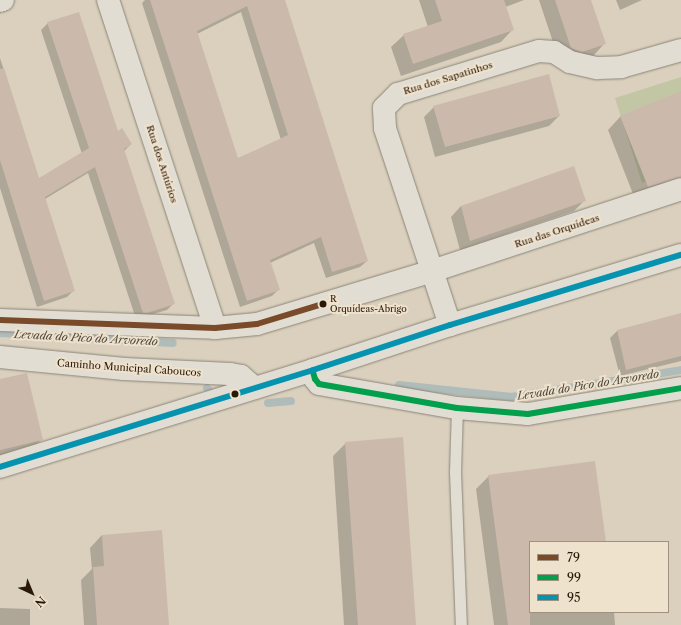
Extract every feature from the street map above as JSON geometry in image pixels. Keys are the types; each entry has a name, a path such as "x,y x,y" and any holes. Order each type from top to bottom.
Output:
{"street":[{"name":"Rua dos Antúrios","path":"108,0 215,328"},
{"name":"Rua dos Sapatinhos","path":"450,325 385,128 384,108 398,94 539,51 554,52 570,62 597,68 621,67 681,50"},
{"name":"Rua das Orquídeas","path":"0,320 215,328 257,324 432,272 681,189"},
{"path":"0,467 313,370 450,325 681,255"},
{"name":"Caminho Municipal Caboucos","path":"0,358 124,369 230,374 241,376 255,388"},
{"path":"313,370 315,379 319,384 457,408 528,414 681,388"}],"lane":[{"path":"457,408 455,472 461,625"}],"green space":[{"path":"681,77 681,171 642,183 615,98"}],"building":[{"path":"150,0 285,0 368,261 332,272 321,237 270,260 280,290 247,301","holes":["247,6 288,135 238,158 197,31"]},
{"path":"435,0 504,0 514,30 413,64 403,34 442,21"},
{"path":"555,0 591,0 606,44 582,52 571,48"},
{"path":"79,12 118,131 122,128 132,144 124,149 175,304 147,313 143,313 95,167 45,197 75,291 44,301 0,160 0,69 4,68 39,178 89,148 47,22"},
{"path":"549,74 560,116 445,147 433,106"},
{"path":"681,91 681,177 648,187 620,116"},
{"path":"574,166 586,201 470,241 461,206"},
{"path":"681,313 681,356 626,370 617,330"},
{"path":"27,373 43,440 0,450 0,379"},
{"path":"403,437 416,625 358,625 345,442"},
{"path":"595,461 606,541 529,541 530,625 508,625 488,475"},
{"path":"162,530 169,625 97,625 93,567 104,566 102,535"}],"waterway":[{"name":"Levada do Pico do Arvoredo","path":"0,333 173,343"},
{"name":"Levada do Pico do Arvoredo","path":"399,385 511,397 681,370"},
{"name":"Levada do Pico do Arvoredo","path":"207,388 213,395"},
{"name":"Levada do Pico do Arvoredo","path":"268,403 291,401"}],"transit line":[{"name":"95","path":"0,467 313,370 450,325 681,255"},
{"name":"79","path":"0,320 215,328 257,324 323,304"},
{"name":"99","path":"313,372 315,379 319,384 457,408 528,414 681,388"}],"place":[{"name":"R Orquídeas-Abrigo","path":"323,304"}]}
